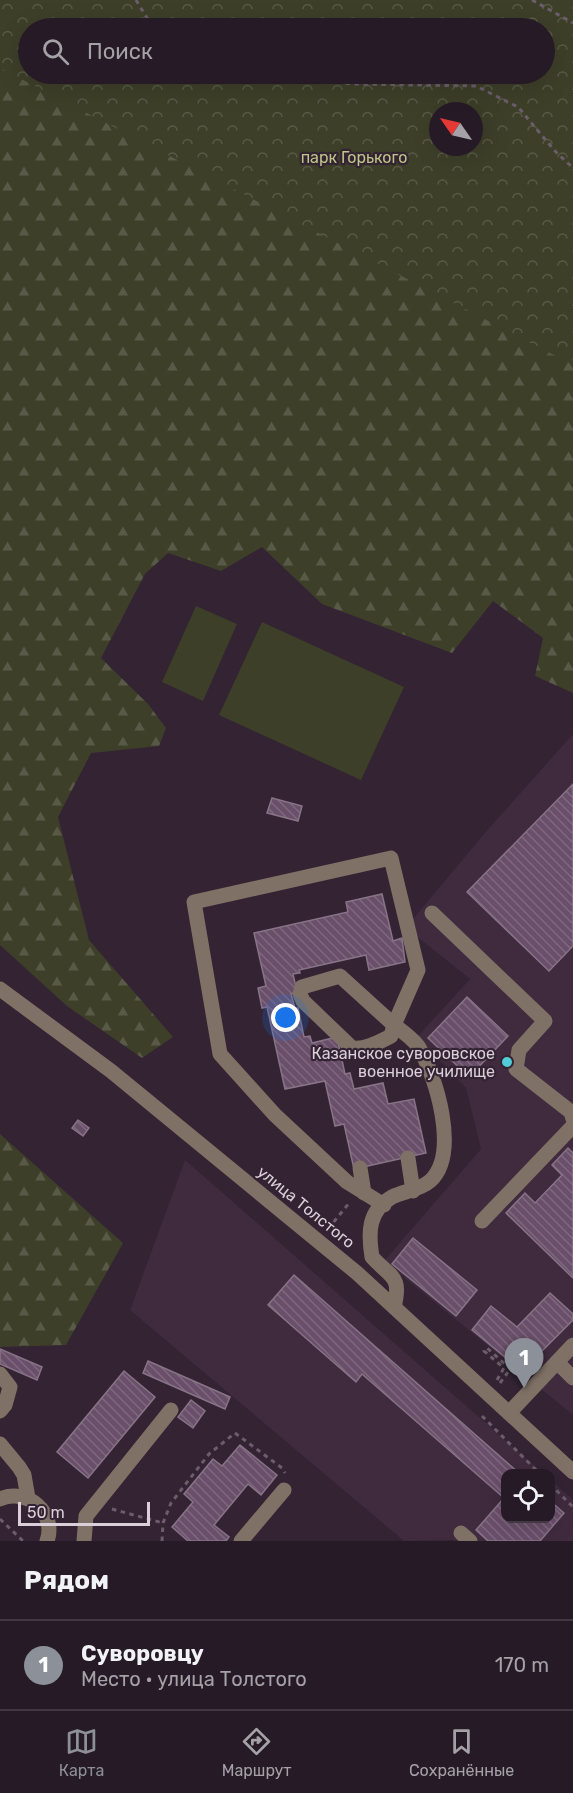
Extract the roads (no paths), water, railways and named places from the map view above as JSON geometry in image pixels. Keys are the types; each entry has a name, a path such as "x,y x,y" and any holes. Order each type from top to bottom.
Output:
{"street":[{"path":"384,1205 358,1197 348,1182 275,1115 220,1054 194,902 392,858 418,970 394,1025 391,1036 375,1044 358,1049 352,1048 303,1001 300,994 302,987 340,976 394,1025 417,1044 429,1065 441,1106 445,1141 442,1163 431,1181 412,1191 393,1197 384,1205 375,1211 370,1226 372,1257 395,1279 398,1291 394,1307"},
{"path":"432,913 545,1021 519,1050 516,1069 571,1112 573,1119"},
{"name":"улица Толстого","path":"0,989 111,1071 357,1273 573,1472"},
{"path":"482,1221 573,1126"},
{"path":"408,1158 412,1191"},
{"path":"358,1197 360,1168"},
{"path":"509,1413 573,1345"},
{"path":"556,1362 573,1378"},
{"path":"0,1374 10,1387 5,1405 0,1411"},
{"path":"84,1541 86,1516 171,1410"},
{"path":"0,1444 24,1475 28,1498"},
{"path":"241,1541 284,1490"},
{"path":"0,1499 17,1495 38,1504 49,1524 47,1541"}],"place":[{"name":"Казанское суворовское военное училище","path":"507,1062"},
{"name":"Суворовцу","path":"524,1388"}],"park label":[{"name":"парк Горького","path":"354,157"}]}
